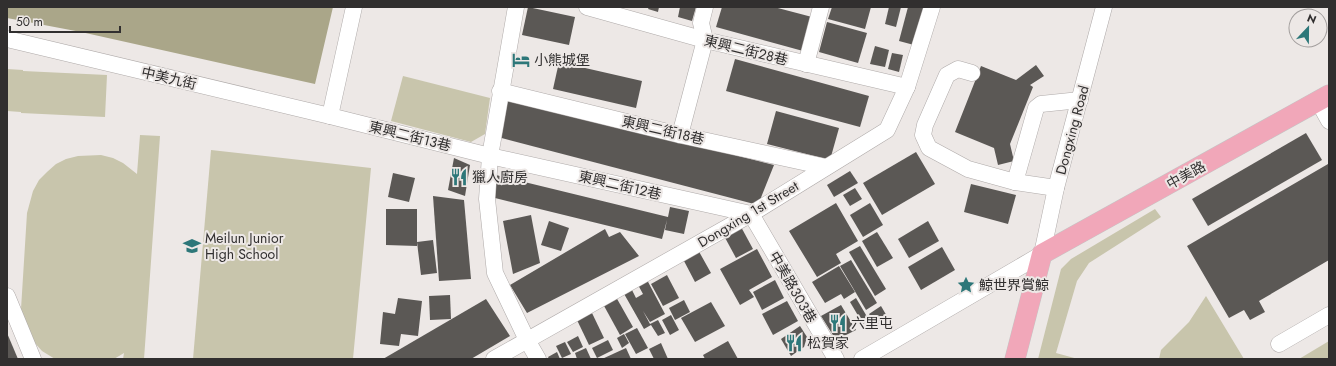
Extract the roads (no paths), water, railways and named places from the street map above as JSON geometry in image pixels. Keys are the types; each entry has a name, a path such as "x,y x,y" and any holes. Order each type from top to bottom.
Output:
{"main road":[{"name":"中美路","path":"1042,254 1324,98"},
{"path":"1015,359 1042,254"}],"street":[{"path":"330,116 354,7"},
{"path":"516,7 500,91 490,156 487,199 496,273 527,340 538,359"},
{"name":"東興二街28巷","path":"587,7 608,10 705,40 908,87"},
{"path":"680,135 705,40 701,22 705,7"},
{"path":"806,64 821,7"},
{"name":"Dongxing 1st Street","path":"494,359 751,214 887,130 908,87 932,7"},
{"name":"Dongxing Road","path":"1042,254 1056,188 1104,7"},
{"name":"中美九街","path":"7,39 330,116"},
{"path":"972,74 958,69 947,75 923,135 929,148 968,169 1015,182 1056,188"},
{"name":"東興二街18巷","path":"500,91 680,135 826,167"},
{"path":"1324,98 1329,121"},
{"path":"1015,182 1036,108 1041,104 1080,100"},
{"name":"東興二街13巷","path":"330,116 490,156"},
{"name":"東興二街12巷","path":"490,156 751,214"},
{"name":"中美路303巷","path":"751,214 836,359"},
{"path":"862,359 1042,254"},
{"path":"7,296 33,359"},
{"path":"1279,344 1329,315"}],"place":[{"name":"小熊城堡","path":"521,60"},
{"name":"獵人廚房","path":"459,177"},
{"name":"Meilun Junior High School","path":"192,246"},
{"name":"鯨世界賞鯨","path":"966,285"},
{"name":"六里屯","path":"838,323"},
{"name":"松賀家","path":"794,343"}]}
